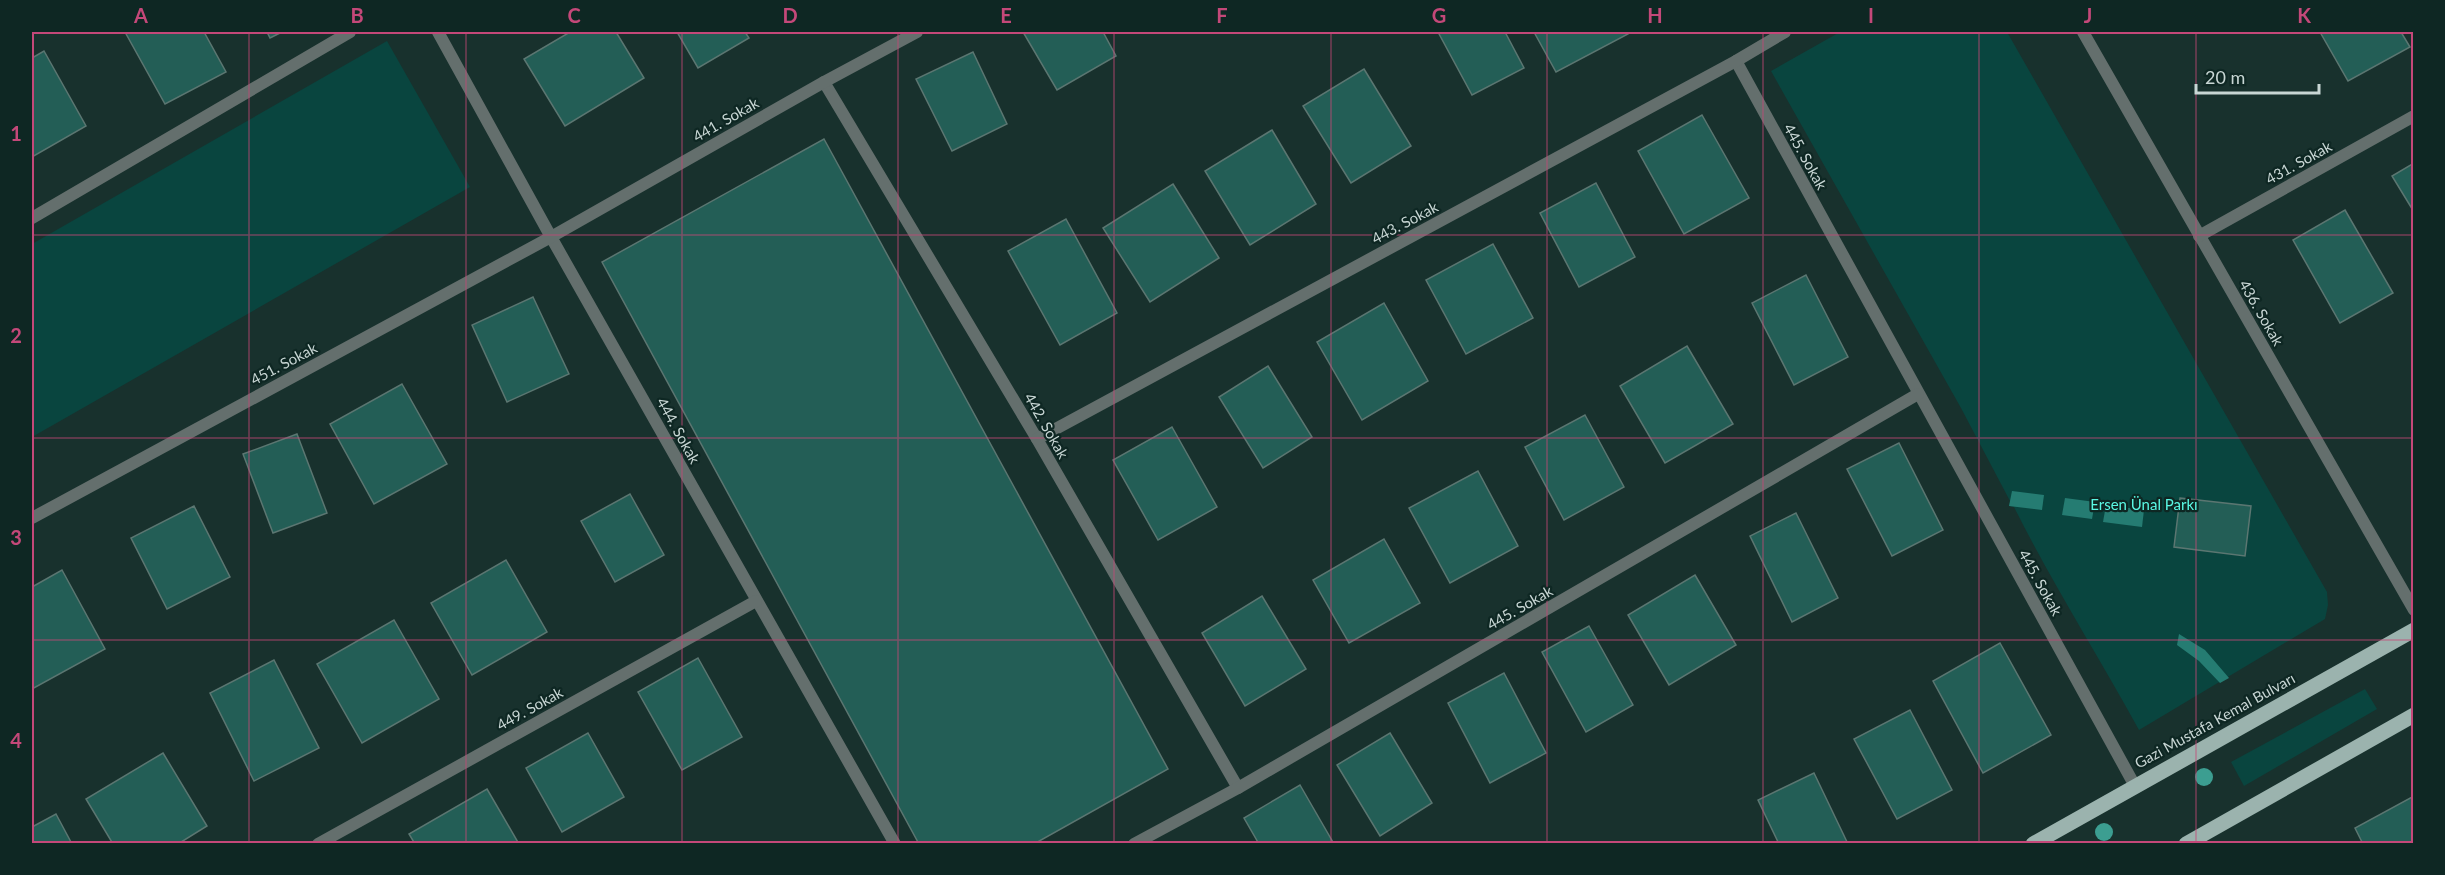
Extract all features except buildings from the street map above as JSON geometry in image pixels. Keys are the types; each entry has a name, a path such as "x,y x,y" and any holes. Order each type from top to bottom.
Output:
{"main road":[{"name":"Gazi Mustafa Kemal Bulvarı","path":"2033,843 2414,630"},
{"path":"2186,843 2414,715"}],"street":[{"path":"32,218 350,32"},
{"name":"444. Sokak","path":"438,32 756,601 895,843"},
{"name":"441. Sokak","path":"551,237 824,82 917,32"},
{"name":"443. Sokak","path":"1037,439 1736,61 1785,32"},
{"name":"436. Sokak","path":"2083,32 2414,610"},
{"name":"445. Sokak","path":"1736,61 2135,786"},
{"name":"442. Sokak","path":"824,82 1037,439 1239,788"},
{"name":"431. Sokak","path":"2199,236 2414,116"},
{"name":"451. Sokak","path":"32,518 551,237"},
{"name":"445. Sokak","path":"1134,843 1239,788 1918,394"},
{"name":"449. Sokak","path":"318,843 756,601"}],"green space":[{"name":"Ersen Ünal Parkı","path":"1840,32 2007,32 2327,592 2328,605 2325,619 2139,730 2014,507 2009,506 2010,501 1961,408 1771,71"},
{"path":"387,41 470,187 32,437 32,244"},
{"path":"2365,689 2377,709 2244,786 2231,762"}],"shaded area":[{"path":"2012,491 2044,495 2042,510 2009,506"},
{"path":"2065,498 2095,502 2092,519 2062,515"},
{"path":"2106,505 2144,510 2142,527 2103,522"},
{"path":"2179,634 2205,650 2229,678 2220,683 2199,661 2177,645"}]}
